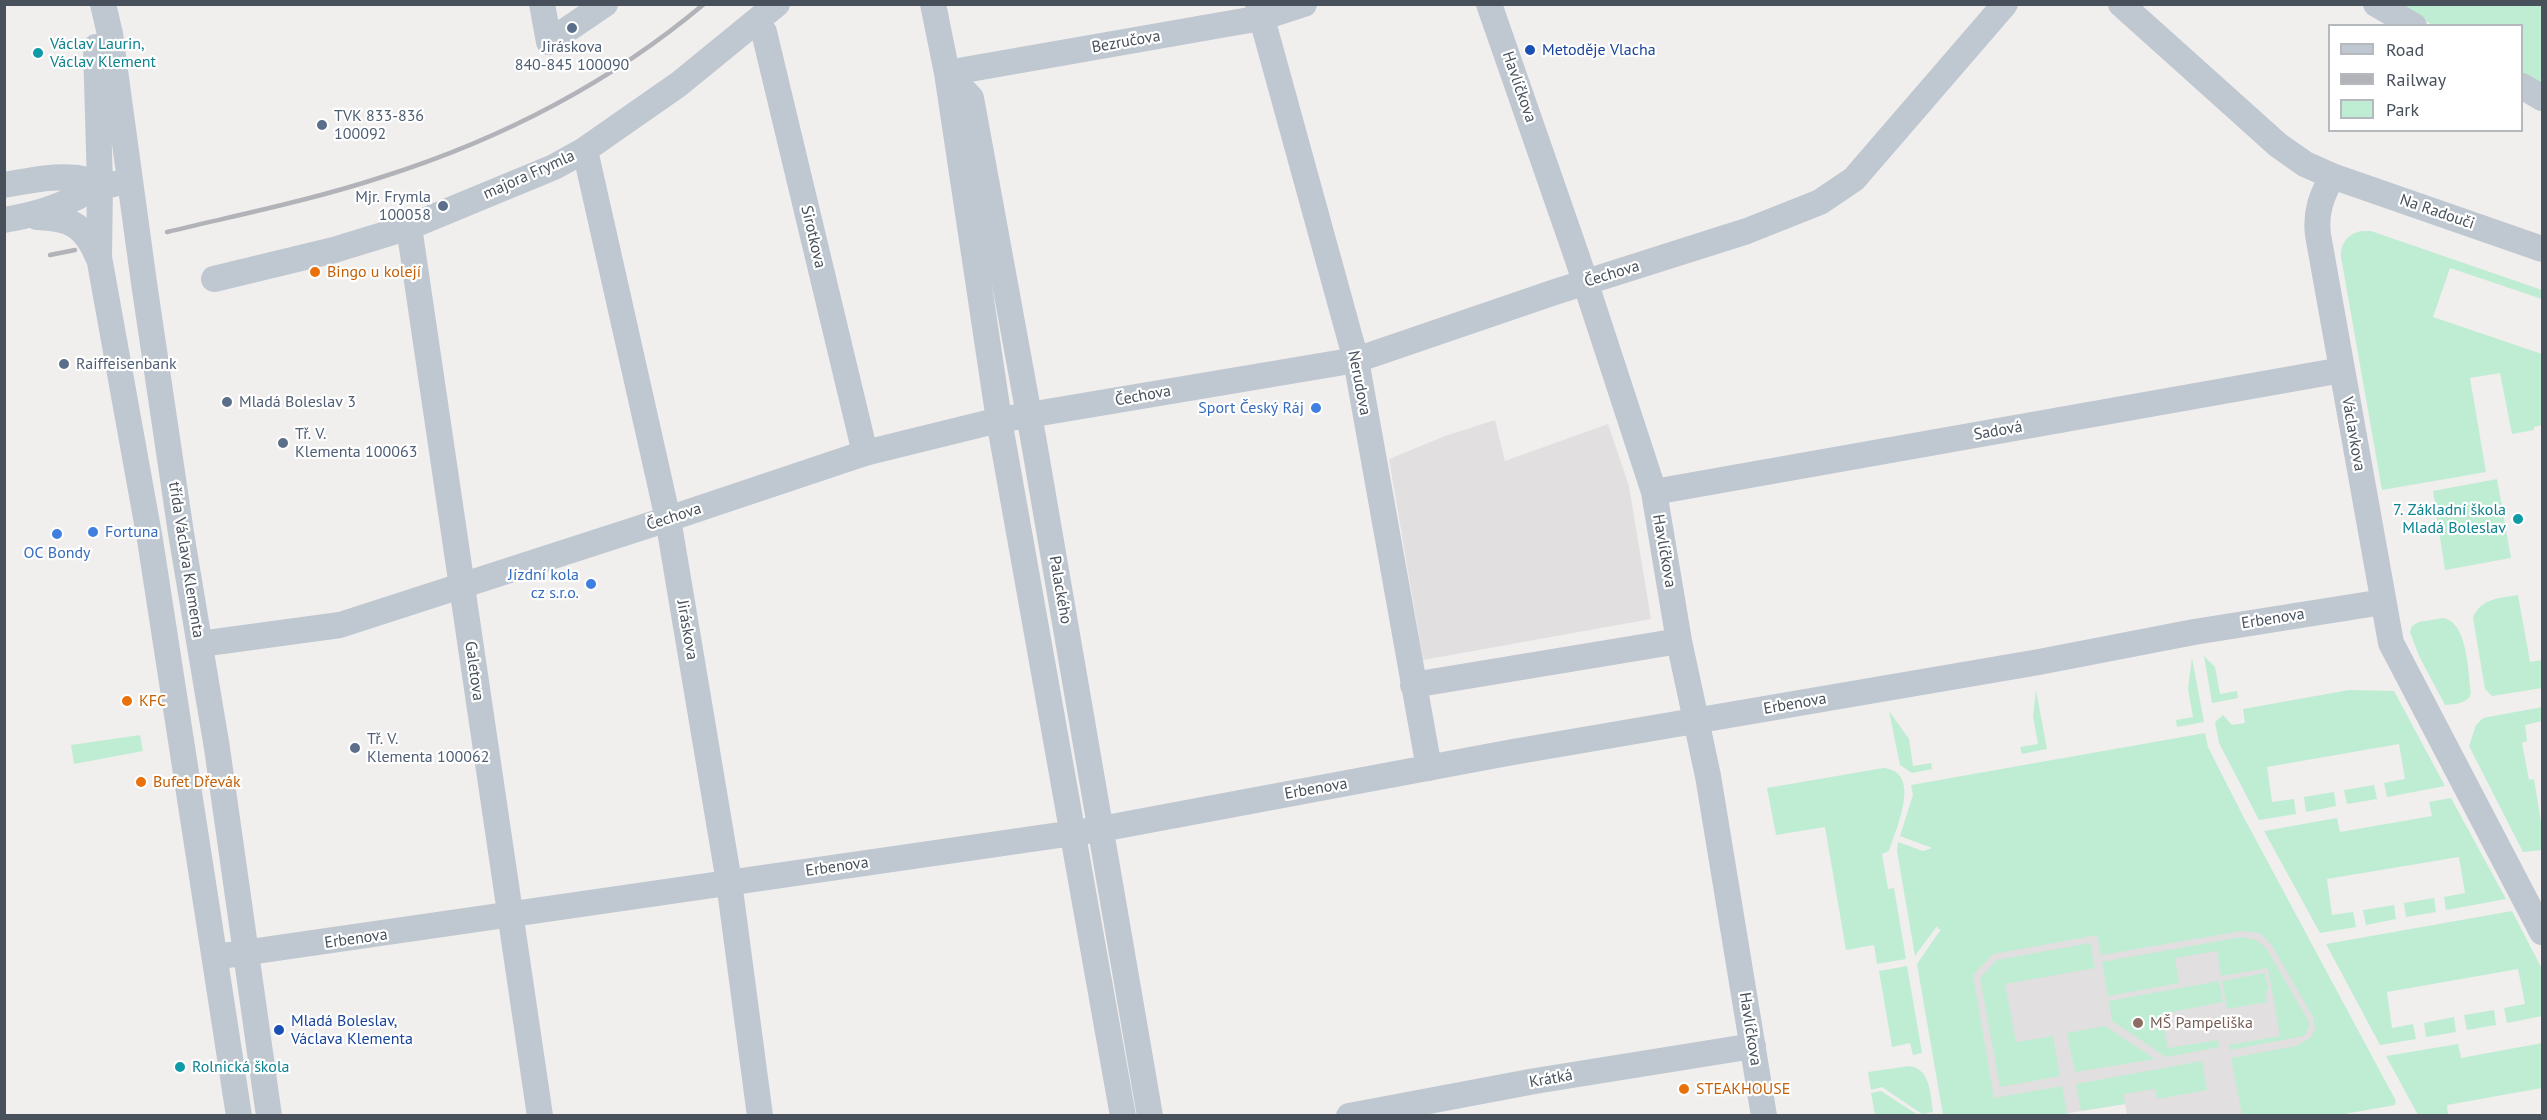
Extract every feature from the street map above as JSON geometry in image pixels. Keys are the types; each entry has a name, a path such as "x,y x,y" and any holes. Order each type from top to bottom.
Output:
{"street":[{"name":"třída Václava Klementa","path":"97,4 95,37 100,185 99,257 150,540 239,1116"},
{"name":"třída Václava Klementa","path":"103,4 110,33 181,533 200,644 269,1116"},
{"path":"542,4 549,42 605,4"},
{"name":"majora Frymla","path":"214,279 334,250 409,227 554,167 583,151 679,84 756,24 777,4"},
{"name":"Palackého","path":"933,4 947,74 999,420 1123,1116"},
{"name":"Bezručova","path":"947,74 1304,4"},
{"name":"Havlíčkova","path":"1489,4 1654,492 1679,641 1708,776 1764,1116"},
{"name":"Čechova","path":"200,644 302,632 340,625 865,453 999,420 1356,360 1747,231 1820,202 1854,179 2005,4"},
{"path":"2121,4 2278,145 2305,164 2332,176"},
{"path":"2376,4 2411,24"},
{"name":"Nerudova","path":"1259,11 1356,360 1429,768"},
{"name":"Sirotkova","path":"756,24 764,32 865,453"},
{"name":"Palackého","path":"947,74 971,99 1064,614 1149,1116"},
{"path":"2523,87 2542,98"},
{"name":"Jiráskova","path":"583,151 587,159 668,519 729,882 760,1116"},
{"name":"Na Radouči","path":"2332,176 2542,249"},
{"name":"Václavkova","path":"2332,176 2316,217 2383,602 2394,652 2542,932"},
{"path":"4,185 60,177 79,178 100,185 130,183"},
{"path":"17,219 66,205 100,185"},
{"path":"17,219 56,218 70,222 87,235 99,257"},
{"name":"Galetova","path":"409,227 540,1116"},
{"name":"Sadová","path":"1654,492 2342,370"},
{"name":"Erbenova","path":"215,957 1101,829 1429,768 2039,662 2194,632 2383,602"},
{"path":"1035,616 1064,614"},
{"path":"1413,684 1679,641"},
{"name":"Krátká","path":"1349,1116 1753,1046"}],"shaded area":[{"path":"1495,420 1505,461 1608,424 1629,486 1651,619 1423,660 1389,459 1445,436"},
{"name":"MŠ Pampeliška","path":"2259,896 2371,1095 2262,1115 2127,1115 2125,1104 2057,1115 1962,1115 1933,951"}],"green space":[{"path":"2396,5 2542,5 2542,88 2523,77 2523,24 2431,24"},
{"path":"2371,231 2542,290 2542,299 2450,268 2433,317 2542,354 2542,425 2534,427 2534,430 2512,434 2500,373 2470,378 2486,472 2382,490 2341,257 2342,247 2346,240 2352,234"},
{"path":"2497,479 2511,558 2445,570 2433,491"},
{"path":"2518,595 2530,662 2542,660 2542,688 2492,696 2485,689 2473,618 2480,606 2491,600"},
{"path":"2443,618 2458,629 2467,662 2471,693 2467,699 2457,704 2445,705 2419,656 2410,632 2412,626 2419,622"},
{"path":"2204,656 2215,667 2220,694 2237,691 2238,698 2212,703"},
{"path":"2192,658 2204,722 2177,727 2176,720 2193,717 2188,689"},
{"path":"2036,690 2047,749 2022,754 2020,747 2038,744 2033,716"},
{"path":"2349,690 2394,691 2445,786 2387,797 2384,783 2405,779 2399,744 2267,767 2272,802 2294,799 2296,814 2259,820 2219,743 2215,722 2223,715 2232,725 2245,723 2243,709"},
{"path":"2542,707 2542,721 2525,725 2527,741 2522,743 2529,780 2534,779 2542,828 2542,850 2523,852 2469,746 2476,725 2483,718"},
{"path":"1889,711 1909,739 1913,766 1931,763 1932,769 1912,773 1900,765"},
{"path":"2205,733 2208,747 2242,814 2396,1101 2395,1105 2339,1115 2242,1115 2231,1058 2296,1046 2310,1038 2315,1030 2313,1017 2271,944 2260,933 2241,931 2101,955 2097,935 1993,954 1973,975 1994,1098 2062,1086 2067,1114 1943,1115 1917,964 1941,929 1937,926 1915,956 1897,851 1898,842 1923,851 1932,848 1900,836 1913,795 1911,785"},
{"path":"140,735 143,751 74,764 71,745"},
{"path":"1883,768 1895,772 1902,779 1904,790 1904,802 1897,829 1889,851 1882,854 1888,889 1894,888 1906,959 1877,964 1874,945 1846,950 1825,827 1776,835 1767,788"},
{"path":"2374,785 2377,799 2347,804 2344,790"},
{"path":"2334,792 2336,806 2306,812 2304,797"},
{"path":"2451,798 2506,899 2446,910 2444,897 2465,893 2459,857 2327,879 2332,915 2353,912 2356,927 2320,933 2264,831 2337,818 2340,832 2432,816 2429,802"},
{"path":"2434,898 2436,912 2406,917 2404,903"},
{"path":"2394,905 2396,919 2366,925 2363,910"},
{"path":"2512,911 2542,969 2542,1016 2507,1023 2504,1008 2525,1004 2518,969 2387,992 2392,1028 2413,1024 2416,1039 2380,1045 2326,944"},
{"path":"2241,937 2256,940 2266,948 2308,1020 2309,1027 2304,1036 2230,1050 2229,1045 2280,1036 2268,968 2221,976 2217,951 2175,958 2179,983 2108,996 2102,962"},
{"path":"2090,943 2095,968 2005,984 2016,1042 2053,1036 2060,1076 2000,1087 1980,978 1997,960"},
{"path":"1907,966 1922,1053 1913,1055 1910,1043 1892,1047 1879,971"},
{"path":"2265,973 2269,990 2265,991 2267,1002 2227,1009 2222,981"},
{"path":"2219,981 2223,1002 2161,1014 2168,1048 2218,1040 2219,1047 2166,1057 2112,1021 2109,1001"},
{"path":"2494,1010 2496,1025 2467,1030 2464,1015"},
{"path":"2454,1017 2456,1032 2426,1037 2424,1023"},
{"path":"2105,1026 2155,1059 2075,1072 2067,1033"},
{"path":"2542,1043 2542,1088 2447,1105 2448,1115 2418,1115 2386,1056 2458,1044 2461,1058"},
{"path":"2202,1061 2207,1090 2157,1099 2155,1089 2124,1094 2125,1104 2081,1111 2076,1084"},
{"path":"1909,1066 1922,1072 1925,1077 1930,1090 1933,1112 1922,1114 1882,1087 1871,1090 1868,1072"},
{"path":"1881,1091 1918,1115 1875,1115 1871,1093"}],"railway":[{"path":"167,232 275,207 356,185 426,162 511,127 592,84 668,33 704,4"},
{"path":"50,255 75,250"}],"place":[{"name":"Jiráskova 840-845 100090","path":"572,28"},
{"name":"Metoděje Vlacha","path":"1530,50"},
{"name":"Václav Laurin, Václav Klement","path":"38,53"},
{"name":"TVK 833-836 100092","path":"322,125"},
{"name":"Mjr. Frymla 100058","path":"443,206"},
{"name":"Bingo u kolejí","path":"315,272"},
{"name":"Raiffeisenbank","path":"64,364"},
{"name":"Mladá Boleslav 3","path":"227,402"},
{"name":"Sport Český Ráj","path":"1316,408"},
{"name":"Tř. V. Klementa 100063","path":"283,443"},
{"name":"7. Základní škola Mladá Boleslav","path":"2518,519"},
{"name":"Fortuna","path":"93,532"},
{"name":"OC Bondy","path":"57,534"},
{"name":"Jízdní kola cz s.r.o.","path":"591,584"},
{"name":"KFC","path":"127,701"},
{"name":"Tř. V. Klementa 100062","path":"355,748"},
{"name":"Bufet Dřevák","path":"141,782"},
{"name":"MŠ Pampeliška","path":"2138,1023"},
{"name":"Mladá Boleslav, Václava Klementa","path":"279,1030"},
{"name":"Rolnická škola","path":"180,1067"},
{"name":"STEAKHOUSE","path":"1684,1089"}]}
